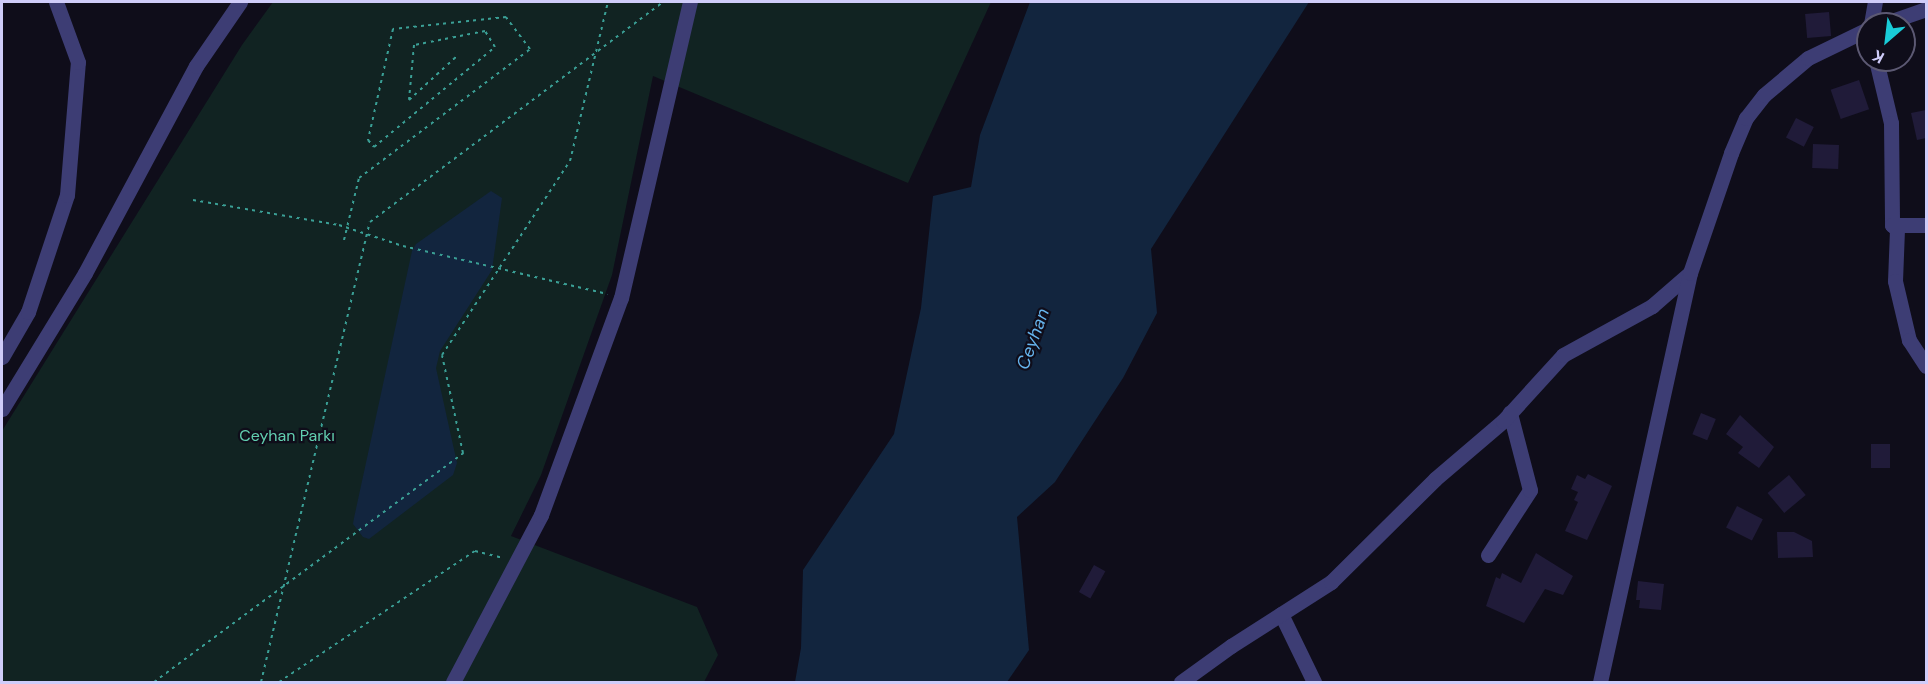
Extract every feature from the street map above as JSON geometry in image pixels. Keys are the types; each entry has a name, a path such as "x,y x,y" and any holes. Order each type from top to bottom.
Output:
{"street":[{"path":"2,357 28,312 67,195 78,62 56,2"},
{"path":"2,409 85,273 196,66 240,2"},
{"path":"453,682 513,561 541,515 621,298 690,2"},
{"path":"1600,682 1690,273 1746,118 1764,95 1808,58 1856,35"},
{"path":"1879,72 1891,123 1892,225 1897,230 1895,281 1910,340 1926,366"},
{"path":"1892,225 1926,225"},
{"path":"1181,682 1331,582 1436,479 1510,413 1563,355 1652,306 1690,273"},
{"path":"1488,555 1530,490 1510,413"},
{"path":"1281,614 1314,682"}],"path":[{"path":"154,682 464,453 442,355 570,161 609,2"},
{"path":"261,682 370,222 663,2"},
{"path":"344,240 359,178 530,49 506,17 393,29 368,140 374,147 495,47 485,31 414,45 409,100 458,55"},
{"path":"193,200 348,229 621,298"},
{"path":"279,682 475,551 513,561"}],"green space":[{"name":"Ceyhan Parkı","path":"273,2 991,2 908,183 653,76 612,275 541,475 511,536 697,607 718,655 704,682 2,682 2,431 242,45"}],"water":[{"name":"Ceyhan","path":"1030,2 1309,2 1151,249 1157,313 1123,378 1055,482 1017,517 1029,650 1007,682 795,682 801,648 803,570 894,434 921,308 933,196 971,187 980,135"},
{"path":"491,191 502,198 492,270 440,351 436,368 457,463 453,475 369,539 363,537 353,524 354,518 412,251 416,244"}],"building":[{"path":"1829,12 1831,36 1807,38 1805,14"},
{"path":"1859,80 1869,109 1841,119 1831,90"},
{"path":"1926,110 1926,138 1917,140 1911,113"},
{"path":"1796,118 1814,127 1804,147 1786,138"},
{"path":"1813,144 1839,145 1838,169 1812,168"},
{"path":"1701,413 1716,419 1707,440 1692,434"},
{"path":"1740,415 1774,447 1759,468 1738,453 1743,447 1726,434"},
{"path":"1871,444 1890,444 1890,468 1871,468"},
{"path":"1588,474 1612,486 1587,540 1565,531 1578,502 1574,500 1578,492 1571,489 1577,475 1585,479"},
{"path":"1789,475 1806,495 1784,513 1768,493"},
{"path":"1737,506 1763,519 1752,541 1726,527"},
{"path":"1777,532 1794,532 1812,541 1813,557 1778,558"},
{"path":"1536,553 1573,576 1563,595 1545,589 1524,623 1486,606 1496,577 1500,579 1502,573 1521,583"},
{"path":"1094,565 1105,571 1090,598 1079,592"},
{"path":"1638,581 1664,584 1661,610 1639,608 1640,600 1636,600"}]}
